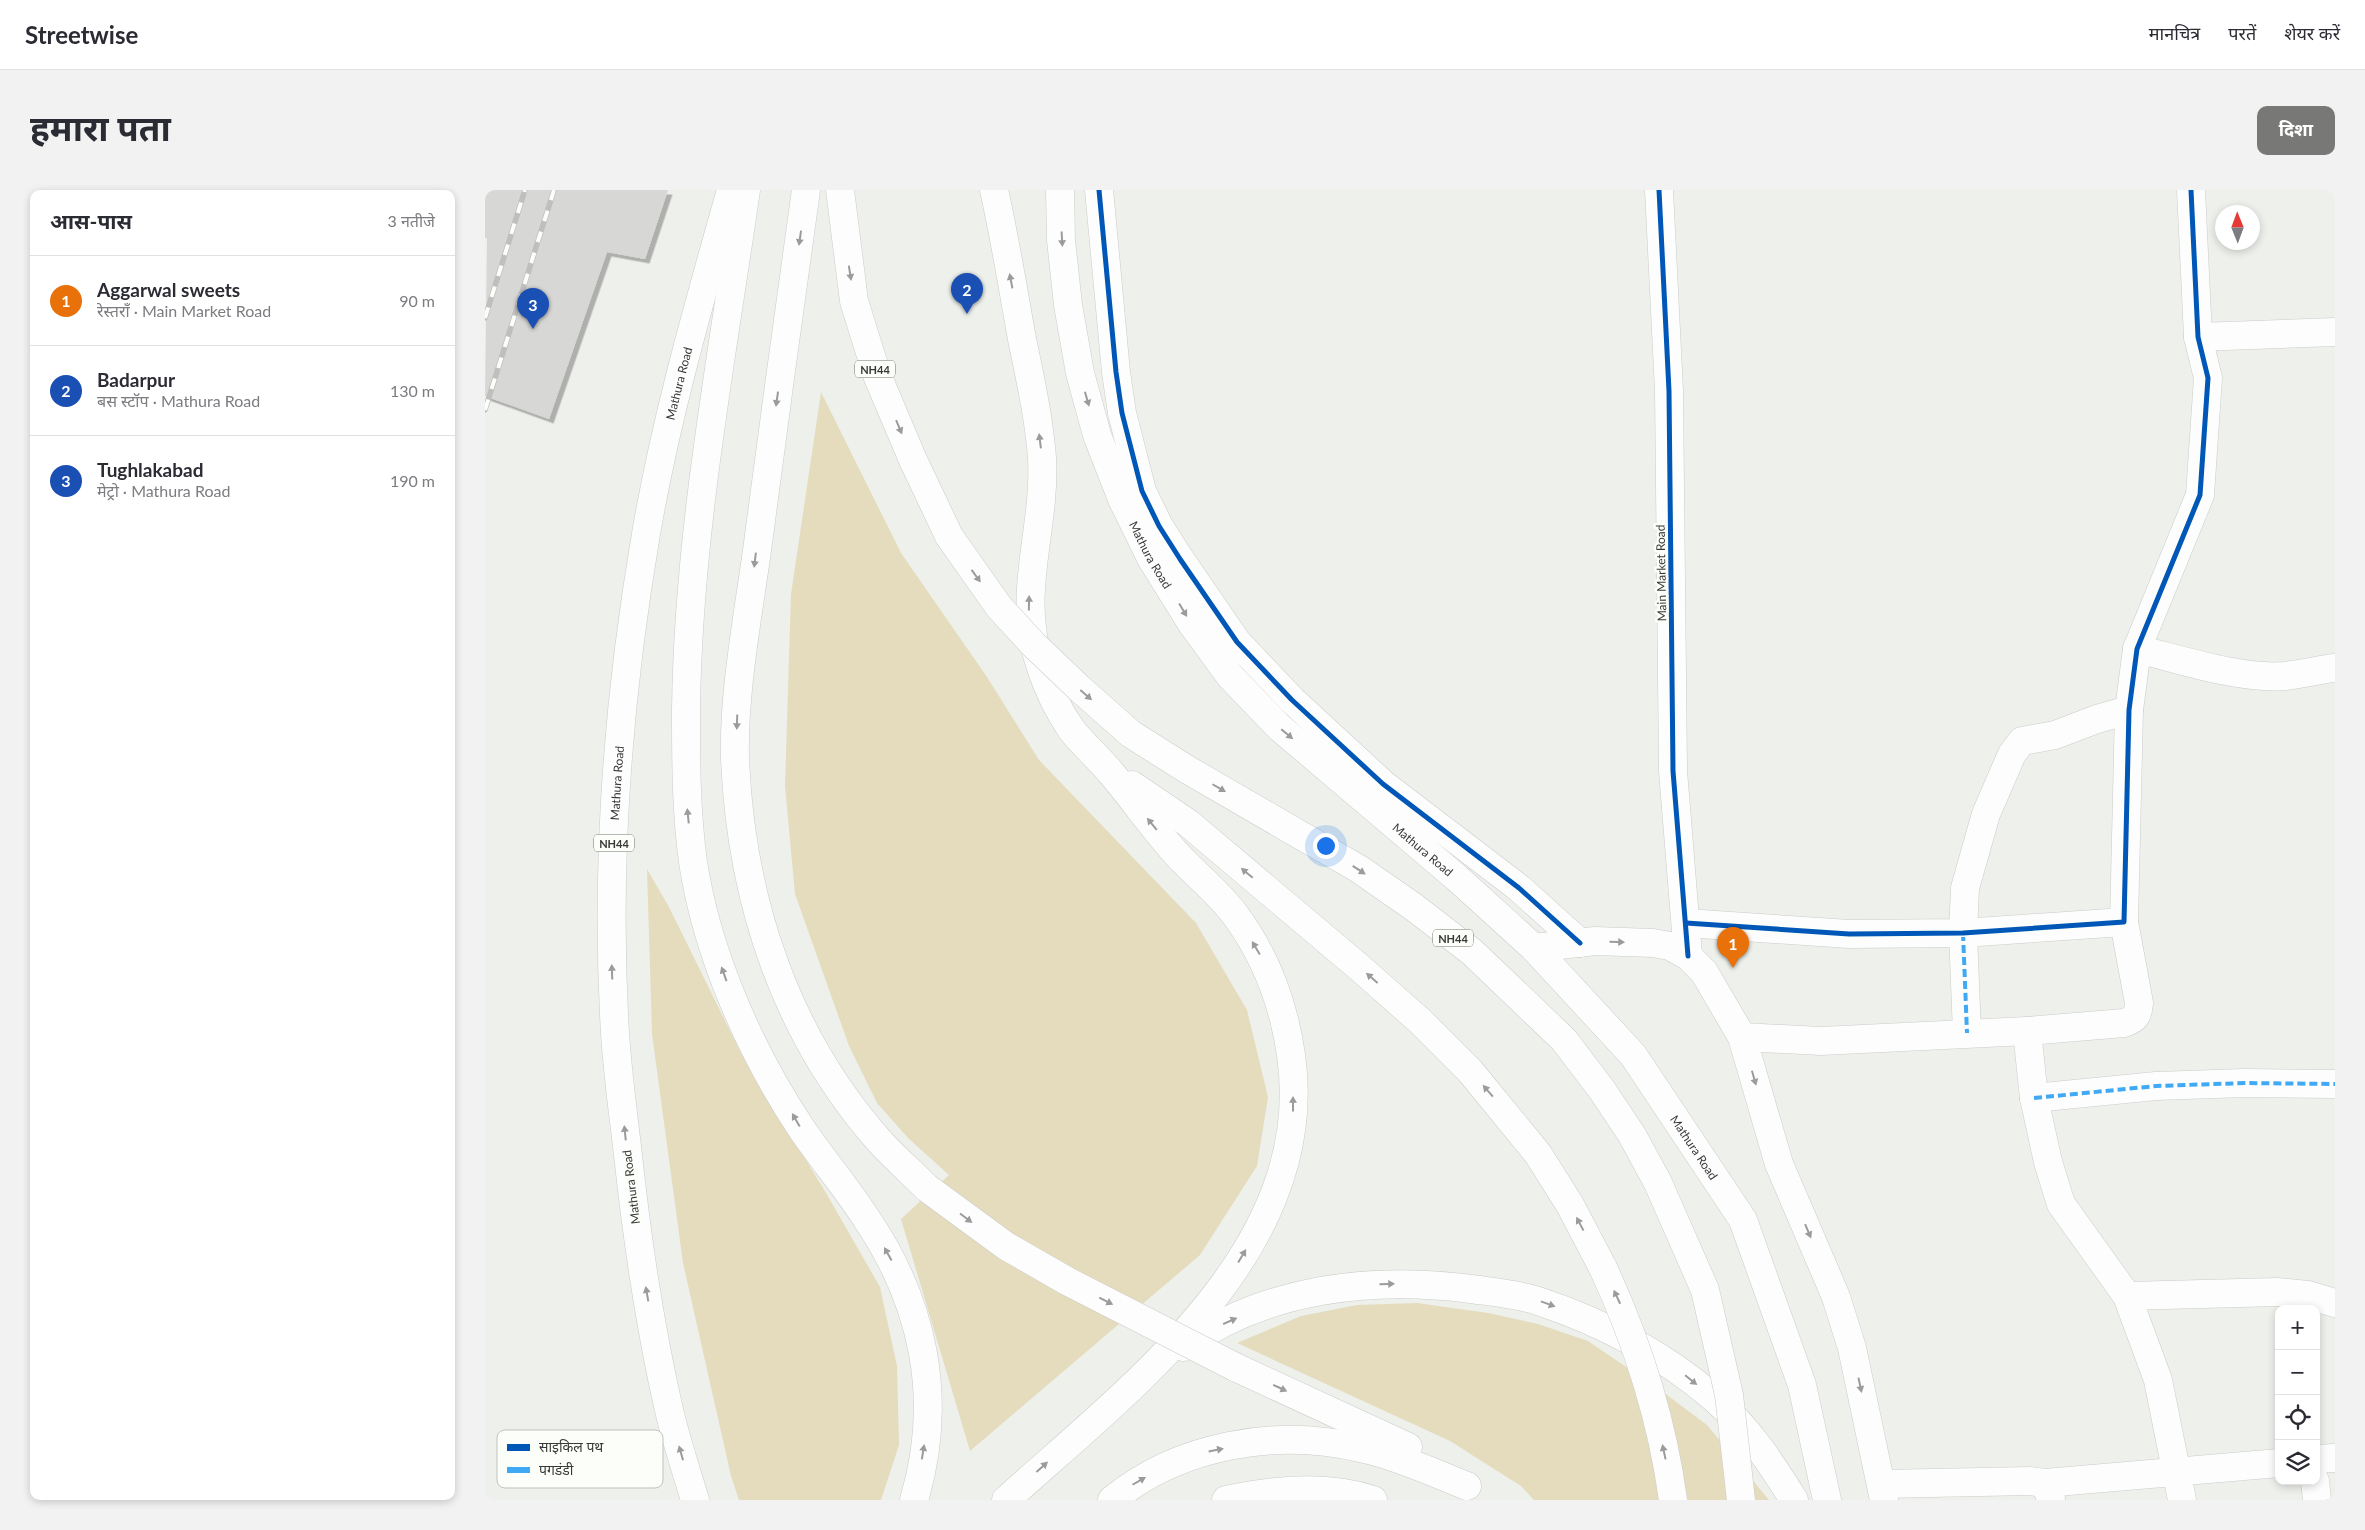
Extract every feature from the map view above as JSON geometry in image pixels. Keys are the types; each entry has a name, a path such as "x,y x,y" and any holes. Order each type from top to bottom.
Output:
{"main road":[{"name":"Mathura Road","path":"695,1500 669,1412 638,1240 615,1036 612,955 613,860 617,776 627,671 646,534 674,393 731,190"},
{"path":"747,190 695,550 687,661 685,791 694,864 713,943 733,998 761,1059 801,1128 867,1219 889,1255 909,1297 920,1334 926,1373 929,1416 914,1500"},
{"path":"806,190 739,690 735,758 742,828 754,900 791,1008 821,1062 851,1105 882,1144 927,1188 1006,1246 1067,1281 1235,1367 1408,1447 1438,1464 1477,1493"},
{"name":"NH44","path":"840,190 854,301 877,375 913,460 949,536 999,607 1034,645 1131,734 1188,770 1359,869 1415,908 1472,952 1565,1040 1603,1090 1632,1135 1658,1183 1705,1290 1729,1395 1741,1500"},
{"path":"994,190 1035,404 1042,459 1041,502 1029,590 1032,634 1039,664 1051,695 1072,729 1108,768 1175,852 1209,885 1236,916 1259,952 1275,989 1287,1028 1293,1067 1293,1110 1288,1148 1277,1189 1264,1218 1217,1294 1190,1327 1145,1374 1006,1500"},
{"name":"Mathura Road","path":"1060,190 1061,240 1068,304 1080,373 1097,434 1122,499 1151,558 1192,624 1230,676 1279,727 1457,878 1533,948 1633,1055 1743,1220 1802,1385 1827,1500"},
{"path":"1099,190 1115,372 1122,413 1142,491 1159,526 1180,559 1237,642 1292,700 1376,778 1519,888 1580,943"},
{"name":"Main Market Road","path":"1659,190 1669,399 1673,771 1688,956"},
{"path":"1742,1037 1821,1041 2027,1031 2124,1023 2134,1020 2138,1014 2139,1003 2124,922 2129,710 2137,649 2200,496 2208,378 2198,337 2191,190"},
{"path":"2198,337 2335,332"},
{"path":"2137,649 2212,668 2250,673 2284,676 2335,668"},
{"path":"1967,1033 1963,933 1965,888 1986,814 2017,746 2029,739 2055,735 2097,718 2129,710"},
{"path":"1108,768 1188,824 1361,968 1427,1027 1470,1071 1538,1154 1570,1205 1624,1313 1645,1372 1673,1500"},
{"path":"1686,923 1849,934 1963,933 2124,922"},
{"path":"1533,948 1580,943 1653,942 1670,946 1688,956 1705,972 1742,1037 1779,1164 1836,1297 1850,1339 1883,1492 2030,1481 2048,1492 2177,1472 2275,1463"},
{"path":"2027,1031 2033,1098 2048,1162 2061,1204 2127,1296 2158,1380 2182,1500"},
{"path":"2033,1098 2155,1086 2245,1083 2335,1084"},
{"path":"1145,1374 1200,1335 1267,1304 1305,1293 1343,1286 1394,1284 1444,1285 1502,1293 1536,1300 1583,1318 1641,1346 1680,1371 1716,1400 1757,1442 1793,1500"},
{"path":"2127,1296 2278,1303 2308,1295 2335,1303"},
{"path":"1112,1500 1127,1488 1169,1464 1205,1452 1272,1441 1311,1439 1361,1448 1411,1464 1477,1493"},
{"path":"2320,1460 2335,1458"},
{"path":"2315,1485 2317,1500"},
{"path":"1226,1500 1266,1491 1314,1490 1373,1500"}],"shaded area":[{"path":"821,392 901,553 987,677 1039,760 1196,923 1247,1010 1268,1097 1257,1166 1200,1255 970,1451 901,1219 949,1175 909,1139 877,1103 849,1046 795,894 785,786 791,594"},
{"path":"647,869 669,907 739,1049 880,1287 897,1366 899,1445 881,1500 739,1500 731,1476 683,1263 652,1034"},
{"path":"1417,1303 1488,1313 1538,1324 1588,1341 1663,1392 1707,1425 1769,1500 1534,1500 1521,1486 1450,1441 1237,1343 1301,1316 1357,1305"}],"building":[{"path":"485,190 668,190 645,259 607,252 549,419 485,396 487,238 485,238"}],"railway":[{"path":"485,318 525,190"},
{"path":"485,410 554,190"}],"marked path":[{"path":"1963,933 1967,1033"},
{"path":"2034,1098 2156,1086 2245,1083 2335,1084"}],"cycle path":[{"path":"1099,190 1116,372 1122,413 1142,491 1159,526 1180,559 1237,642 1292,700 1383,784 1519,888 1580,943"},
{"path":"1659,190 1669,391 1673,771 1688,956"},
{"path":"1686,923 1849,934 1963,933 2124,922 2129,710 2137,649 2200,495 2208,378 2198,337 2191,190"}],"place":[{"name":"Badarpur","path":"967,314"},
{"name":"Tughlakabad","path":"533,329"},
{"name":"Aggarwal sweets","path":"1733,968"}]}
